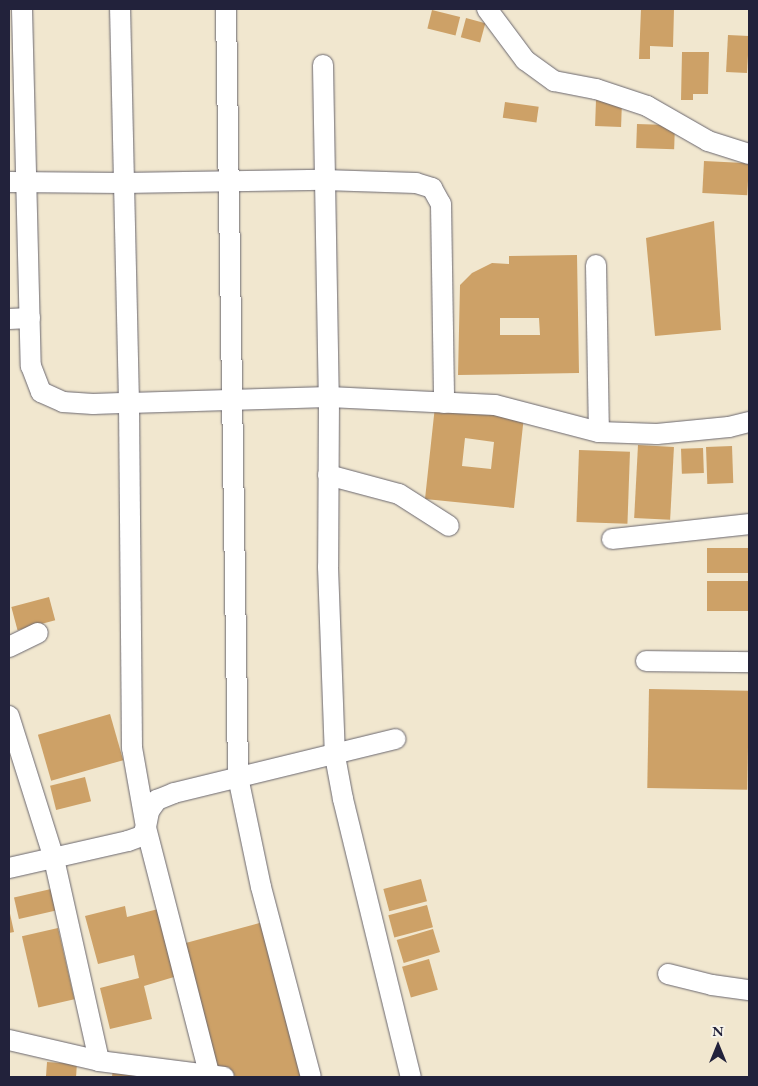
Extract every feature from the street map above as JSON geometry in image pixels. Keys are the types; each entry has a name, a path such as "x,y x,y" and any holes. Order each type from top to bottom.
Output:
{"street":[{"path":"22,9 17,182 30,318 31,366 41,392 63,402 129,403 329,397 495,406 599,432 657,434 729,427 749,422"},
{"path":"9,1040 99,1061 215,1077 146,827 132,748 129,403 120,9"},
{"path":"226,9 238,777 261,886 311,1077"},
{"path":"487,9 525,60 554,82 596,88 647,106 708,141 749,154"},
{"path":"323,65 329,397 328,567 335,756 343,799 411,1077"},
{"path":"17,182 124,184 230,180 324,180 416,183 432,188 442,204 444,403"},
{"path":"596,265 599,432"},
{"path":"9,319 30,318"},
{"path":"328,475 400,494 449,526"},
{"path":"612,539 749,524"},
{"path":"9,647 38,633"},
{"path":"646,661 749,662"},
{"path":"9,716 54,859 99,1061"},
{"path":"9,868 128,842 142,836 149,811 157,800 174,792 335,756 396,739"},
{"path":"668,974 712,985 749,990"}],"building":[{"path":"641,9 674,9 673,47 650,46 650,59 639,59"},
{"path":"432,10 460,17 456,35 427,28"},
{"path":"466,18 485,23 480,42 461,37"},
{"path":"728,35 749,36 747,73 726,72"},
{"path":"682,52 709,52 708,94 693,94 693,100 681,100"},
{"path":"596,100 622,101 621,127 595,126"},
{"path":"505,102 539,107 536,123 503,118"},
{"path":"637,124 675,125 674,149 636,148"},
{"path":"704,161 749,163 747,195 702,193"},
{"path":"714,221 721,330 655,336 646,238"},
{"path":"577,255 579,373 458,375 460,285 472,273 492,263 509,264 509,256","holes":["500,318 539,318 540,335 500,335"]},
{"path":"435,406 524,416 514,508 425,499","holes":["465,438 494,442 491,469 462,466"]},
{"path":"638,445 674,447 670,520 634,518"},
{"path":"732,446 733,483 707,484 706,447"},
{"path":"703,448 704,473 682,474 681,449"},
{"path":"579,450 630,452 627,524 576,522"},
{"path":"707,548 749,548 749,573 707,573"},
{"path":"707,581 749,581 749,611 707,611"},
{"path":"49,597 55,620 18,630 11,607"},
{"path":"649,689 749,691 747,790 647,788"},
{"path":"110,714 123,760 51,781 38,735"},
{"path":"85,777 91,801 56,810 50,786"},
{"path":"421,879 427,901 389,911 383,889"},
{"path":"51,889 56,910 19,919 14,898"},
{"path":"427,905 433,927 394,938 388,915"},
{"path":"125,906 127,917 166,907 184,974 144,986 152,1019 110,1029 100,988 139,978 134,955 98,964 85,916"},
{"path":"9,909 14,932 9,933"},
{"path":"267,921 308,1077 245,1077 219,1074 182,944"},
{"path":"58,928 74,999 38,1007 22,936"},
{"path":"433,929 440,952 404,963 397,940"},
{"path":"429,959 438,990 411,997 402,967"},
{"path":"47,1062 77,1064 76,1077 46,1077"},
{"path":"113,1067 148,1077 112,1077"}]}
